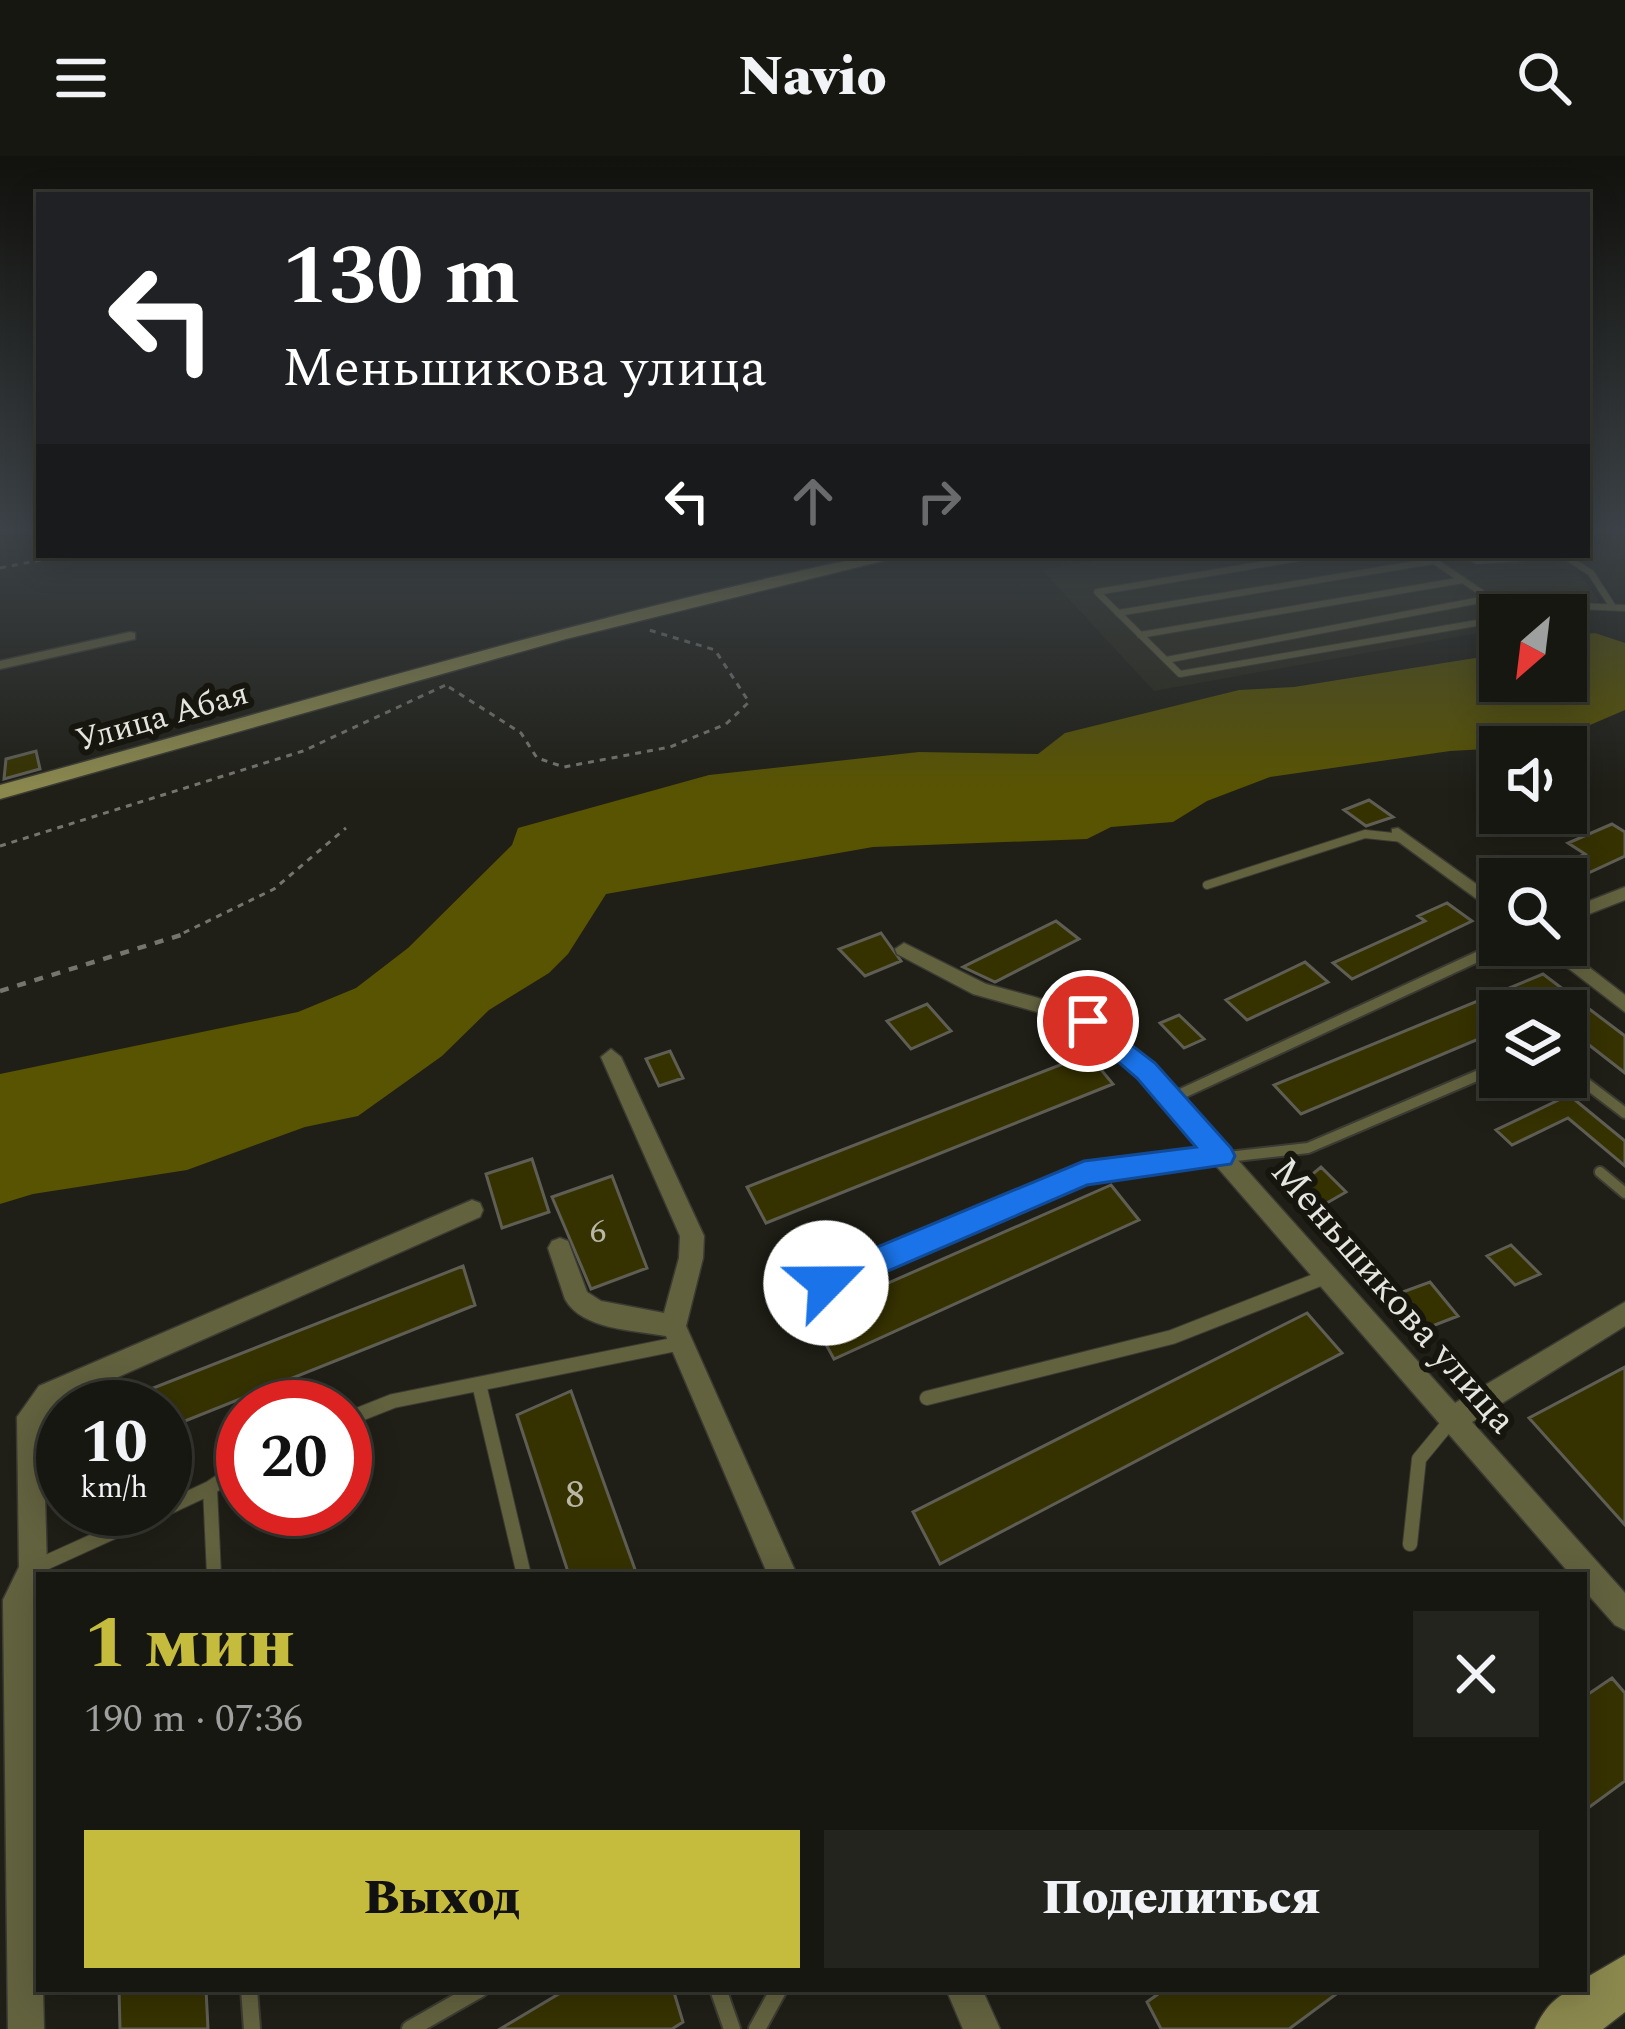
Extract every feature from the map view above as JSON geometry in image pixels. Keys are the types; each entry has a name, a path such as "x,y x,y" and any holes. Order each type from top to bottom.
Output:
{"street":[{"name":"Улица Абая","path":"0,792 445,678 634,616"},
{"path":"0,665 130,636"},
{"path":"1402,836 1479,894"},
{"path":"1587,908 1625,893"},
{"name":"Меньшикова улица","path":"904,949 980,989 1100,1028 1171,1099 1625,1615"},
{"path":"1574,966 1625,1005"},
{"path":"611,1057 692,1236 694,1252 676,1300 678,1335 782,1572"},
{"path":"26,2029 9,1604 33,1569 31,1417 48,1395 472,1210"},
{"path":"560,1248 577,1299 596,1311 678,1335"},
{"path":"1452,1419 1625,1313"},
{"path":"1561,2029 1625,1980"},
{"path":"965,1992 982,2029"}],"lane":[{"path":"1121,616 1180,674 1479,623"},
{"path":"1140,635 1249,616"},
{"path":"1166,660 1394,616"},
{"path":"1207,885 1365,834 1402,836"},
{"path":"1171,1099 1479,956"},
{"path":"826,1283 1084,1173 1308,1148 1479,1075"},
{"path":"1587,1084 1625,1113"},
{"path":"1600,1172 1625,1193"},
{"path":"927,1399 1172,1336 1327,1276"},
{"path":"372,1409 678,1335"},
{"path":"479,1384 523,1572"},
{"path":"1410,1544 1416,1470 1425,1439 1452,1419"},
{"path":"192,1496 216,1484"},
{"path":"210,1488 214,1572"},
{"path":"33,1569 106,1536"},
{"path":"249,1992 252,2029"},
{"path":"410,2029 475,1992"},
{"path":"719,1992 732,2029"},
{"path":"757,2029 777,1992"}],"path":[{"path":"0,846 303,751 445,678 521,733 537,758 563,767 670,746 726,724 748,702 715,650 649,630 639,616"},
{"path":"0,991 220,919 283,886 318,860 346,828"}],"shaded area":[{"path":"1085,616 1479,616 1479,633 1154,691"},
{"path":"1587,634 1625,643 1625,710 1587,726 1479,726 1479,749 1270,777 1207,801 1173,822 1111,827 1087,839 873,847 606,894 568,954 549,973 489,1010 442,1056 358,1116 305,1127 187,1170 33,1194 0,1204 0,1074 298,1012 356,988 408,948 512,845 518,828 709,775 919,752 1038,754 1065,733 1239,690 1294,687 1479,657 1479,702 1587,702"}],"building":[{"path":"36,751 40,769 4,779 6,759"},
{"path":"1369,800 1393,817 1366,826 1344,810"},
{"path":"1612,824 1625,832 1625,856 1587,874 1587,858 1576,858 1585,854 1568,843"},
{"path":"1447,903 1472,921 1352,979 1333,963 1425,921 1418,916"},
{"path":"1056,921 1079,939 995,982 963,967"},
{"path":"881,933 901,961 865,976 839,949"},
{"path":"1305,962 1328,982 1247,1020 1226,1000"},
{"path":"1543,974 1564,990 1504,990"},
{"path":"1479,1000 1479,1039 1301,1114 1274,1085"},
{"path":"927,1004 951,1031 911,1049 887,1021"},
{"path":"1587,1007 1625,1036 1625,1073 1587,1043"},
{"path":"1179,1015 1204,1039 1184,1048 1160,1023"},
{"path":"670,1051 683,1078 659,1086 646,1059"},
{"path":"1088,1054 1113,1084 766,1223 747,1187"},
{"path":"1563,1098 1573,1098 1625,1141 1625,1166 1568,1118 1512,1145 1496,1130"},
{"path":"532,1159 549,1212 502,1228 486,1174"},
{"path":"1321,1167 1346,1192 1313,1211 1292,1191"},
{"path":"612,1176 647,1268 591,1289 552,1197"},
{"path":"1111,1185 1139,1220 834,1359 811,1317"},
{"path":"1511,1245 1540,1274 1515,1285 1487,1256"},
{"path":"463,1266 475,1305 288,1380 216,1380 216,1409 192,1418 192,1380 174,1380"},
{"path":"1430,1282 1458,1316 1417,1332 1389,1297"},
{"path":"1307,1313 1342,1353 940,1564 913,1512"},
{"path":"1625,1367 1625,1525 1529,1418"},
{"path":"571,1391 636,1572 568,1572 517,1415"},
{"path":"1612,1678 1625,1693 1625,1781 1587,1809 1587,1695"},
{"path":"119,1992 206,1992 208,2029 120,2029"},
{"path":"562,1992 674,1992 683,2022 672,2029 500,2029"},
{"path":"1161,1992 1339,1992 1289,2029 1161,2029 1147,2002"}],"route":[{"path":"826,1283 1084,1173 1221,1156 1146,1071 1088,1021"}]}
